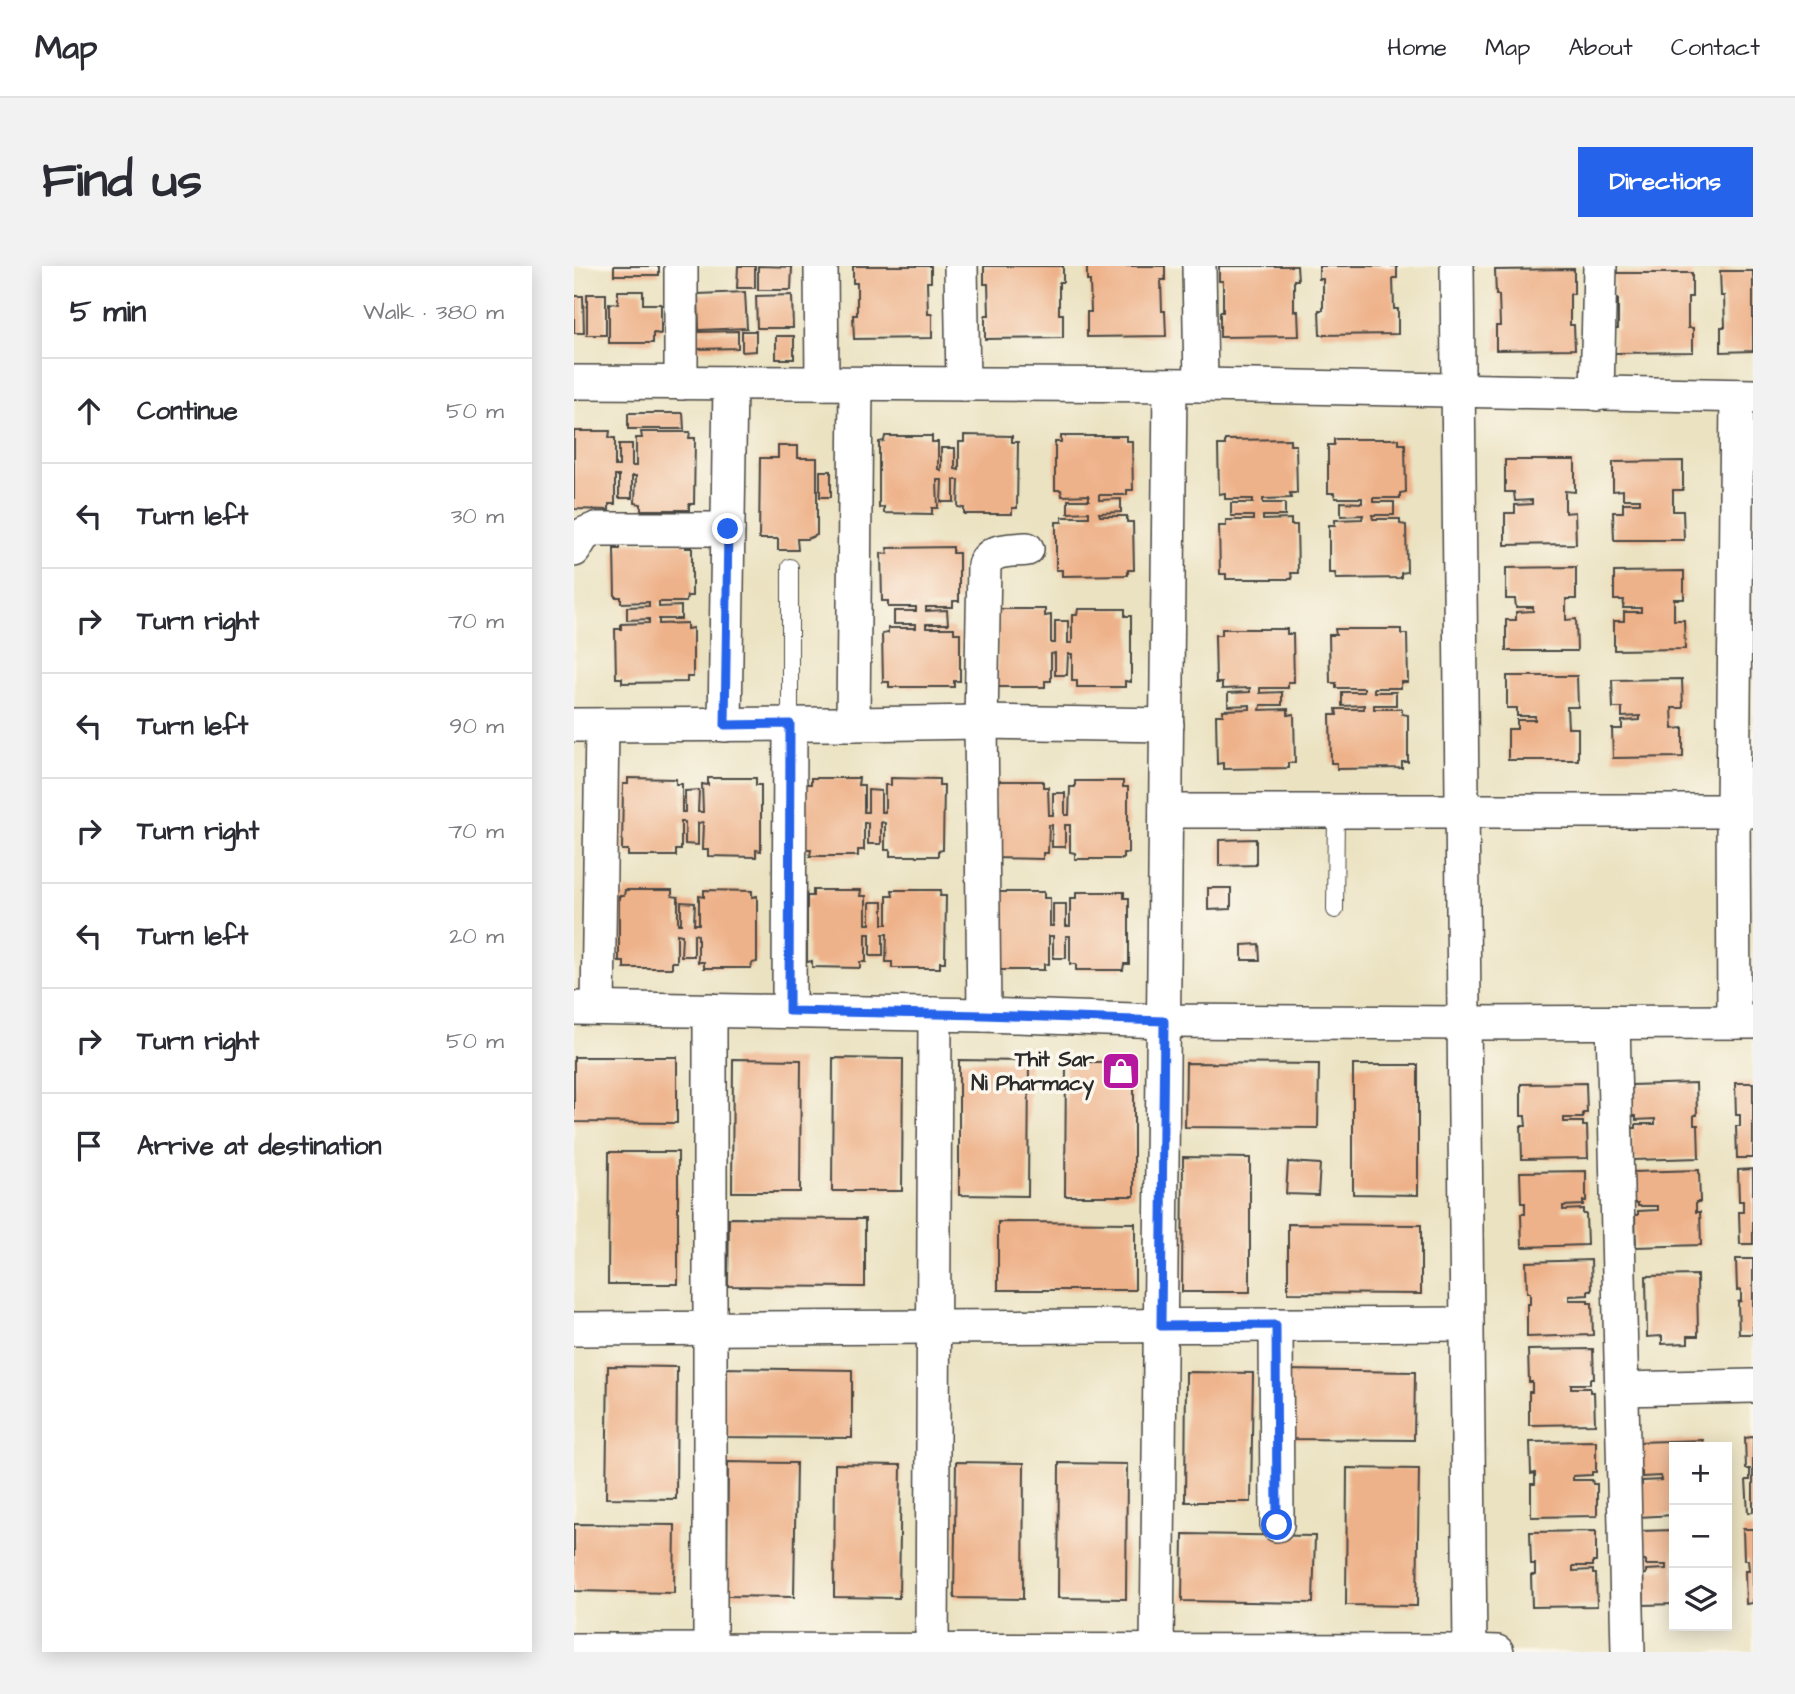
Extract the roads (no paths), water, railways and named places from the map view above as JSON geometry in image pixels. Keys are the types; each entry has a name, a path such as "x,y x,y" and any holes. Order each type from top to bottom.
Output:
{"street":[{"path":"681,266 681,383"},
{"path":"821,266 821,383"},
{"path":"961,266 964,384"},
{"path":"1157,1651 1167,725 1186,385 1199,266"},
{"path":"574,1650 1479,1652 1467,1324 1457,266"},
{"path":"1597,394 1600,266"},
{"path":"574,383 1186,385 1745,396 1743,1022 1164,1021 586,1008 588,725 981,722 1167,725"},
{"path":"725,725 730,383"},
{"path":"853,724 856,384"},
{"path":"574,550 584,534 596,529 728,529"},
{"path":"984,1015 981,722 984,565 993,552 1027,550"},
{"path":"789,1011 790,724"},
{"path":"1166,811 1743,811"},
{"path":"710,1010 710,1651"},
{"path":"932,1650 935,1014"},
{"path":"1613,1022 1628,1652"},
{"path":"574,1329 1467,1324"},
{"path":"1276,1325 1277,1525"},
{"path":"1622,1389 1753,1386"}],"lane":[{"path":"790,567 790,724"},
{"path":"1335,910 1336,811"}],"place":[{"name":"Thit Sar Ni Pharmacy","path":"1121,1071"}]}
